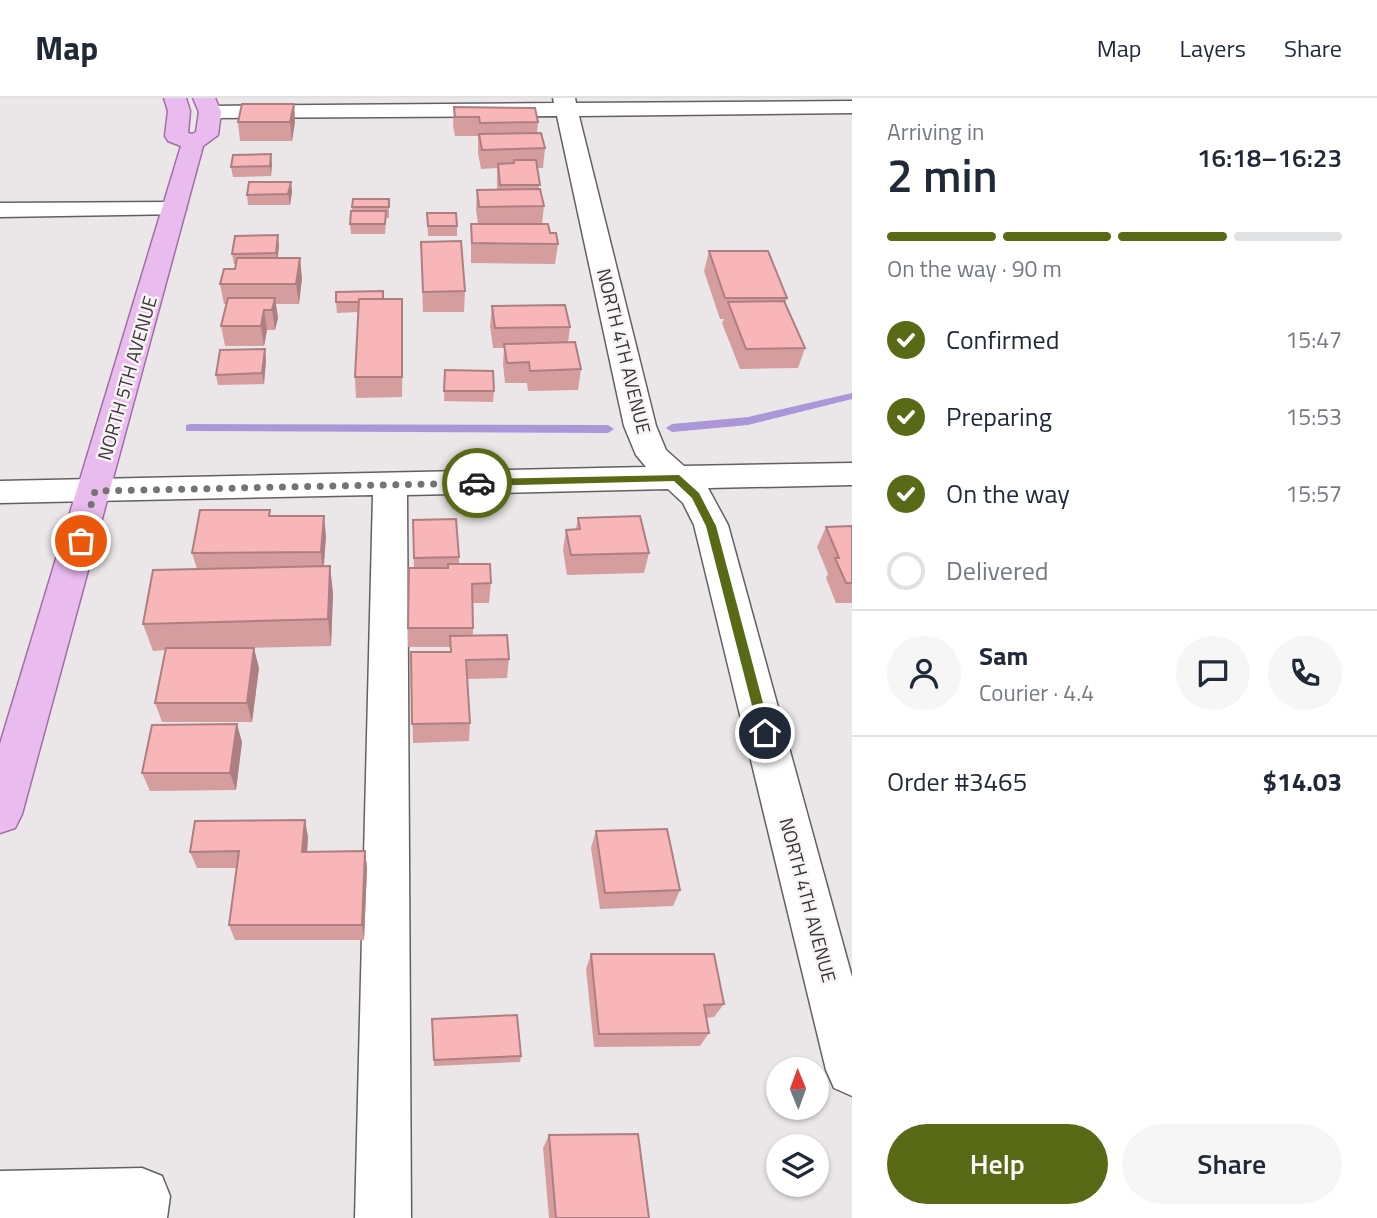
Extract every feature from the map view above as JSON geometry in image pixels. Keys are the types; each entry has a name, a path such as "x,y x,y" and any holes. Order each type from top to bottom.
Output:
{"main road":[{"path":"175,98 179,119 176,136 193,143"},
{"name":"NORTH 5TH AVENUE","path":"0,814 193,143 207,135 207,105"}],"street":[{"path":"207,105 565,104 852,107"},
{"name":"NORTH 4TH AVENUE","path":"565,104 640,426 652,455 696,496 711,526 852,1070"},
{"path":"0,210 174,209"},
{"path":"0,492 852,474"},
{"path":"383,1218 390,485"},
{"path":"0,1199 142,1196 139,1218"}],"building":[{"path":"242,104 294,104 290,122 238,122"},
{"path":"454,107 535,108 538,122 480,123 479,117 455,117"},
{"path":"541,133 545,148 482,150 479,134"},
{"path":"271,154 270,166 231,167 233,155"},
{"path":"514,160 536,160 540,185 500,185 498,164 514,163"},
{"path":"249,182 291,182 288,194 247,195"},
{"path":"540,189 544,206 479,207 477,190"},
{"path":"353,199 389,199 389,207 352,207"},
{"path":"351,211 386,211 385,224 350,224"},
{"path":"427,213 456,213 457,226 428,226"},
{"path":"471,224 548,224 550,233 556,233 558,244 472,243"},
{"path":"278,235 276,253 232,254 235,236"},
{"path":"461,241 465,291 423,292 421,242"},
{"path":"709,251 768,251 787,298 725,298"},
{"path":"237,258 300,258 296,284 220,284 224,269 235,269"},
{"path":"383,291 383,299 336,302 336,292"},
{"path":"228,298 275,298 272,310 264,310 261,326 221,326"},
{"path":"359,299 402,299 402,377 355,377"},
{"path":"784,301 805,348 746,349 728,302"},
{"path":"565,305 570,327 495,328 492,306"},
{"path":"575,342 581,369 530,371 529,362 507,363 504,344"},
{"path":"265,349 262,373 216,375 220,350"},
{"path":"445,370 493,371 494,391 444,391"},
{"path":"200,510 270,510 269,516 324,516 321,552 192,553"},
{"path":"640,516 649,553 571,555 566,530 580,529 578,518"},
{"path":"456,519 459,557 414,558 413,520"},
{"path":"852,526 852,583 846,583 826,527"},
{"path":"448,564 490,564 491,583 472,584 473,628 408,628 409,568 448,568"},
{"path":"330,566 328,619 143,624 153,570"},
{"path":"507,635 509,659 466,660 470,723 412,724 411,652 451,652 450,636"},
{"path":"166,648 254,648 247,703 155,703"},
{"path":"237,724 230,773 142,773 152,725"},
{"path":"305,820 302,852 365,851 362,925 229,925 239,851 190,852 195,821"},
{"path":"667,829 680,890 605,893 596,831"},
{"path":"591,954 714,954 724,1004 704,1005 709,1033 599,1034"},
{"path":"517,1015 521,1056 434,1060 432,1019"},
{"path":"638,1134 649,1218 556,1218 549,1135"}],"waterway":[{"path":"672,428 748,421 852,396"},
{"path":"190,428 608,429"}],"way so far":[{"path":"81,541 95,491 477,483"}],"route":[{"path":"477,483 676,478 696,496 711,526 765,733"}]}
